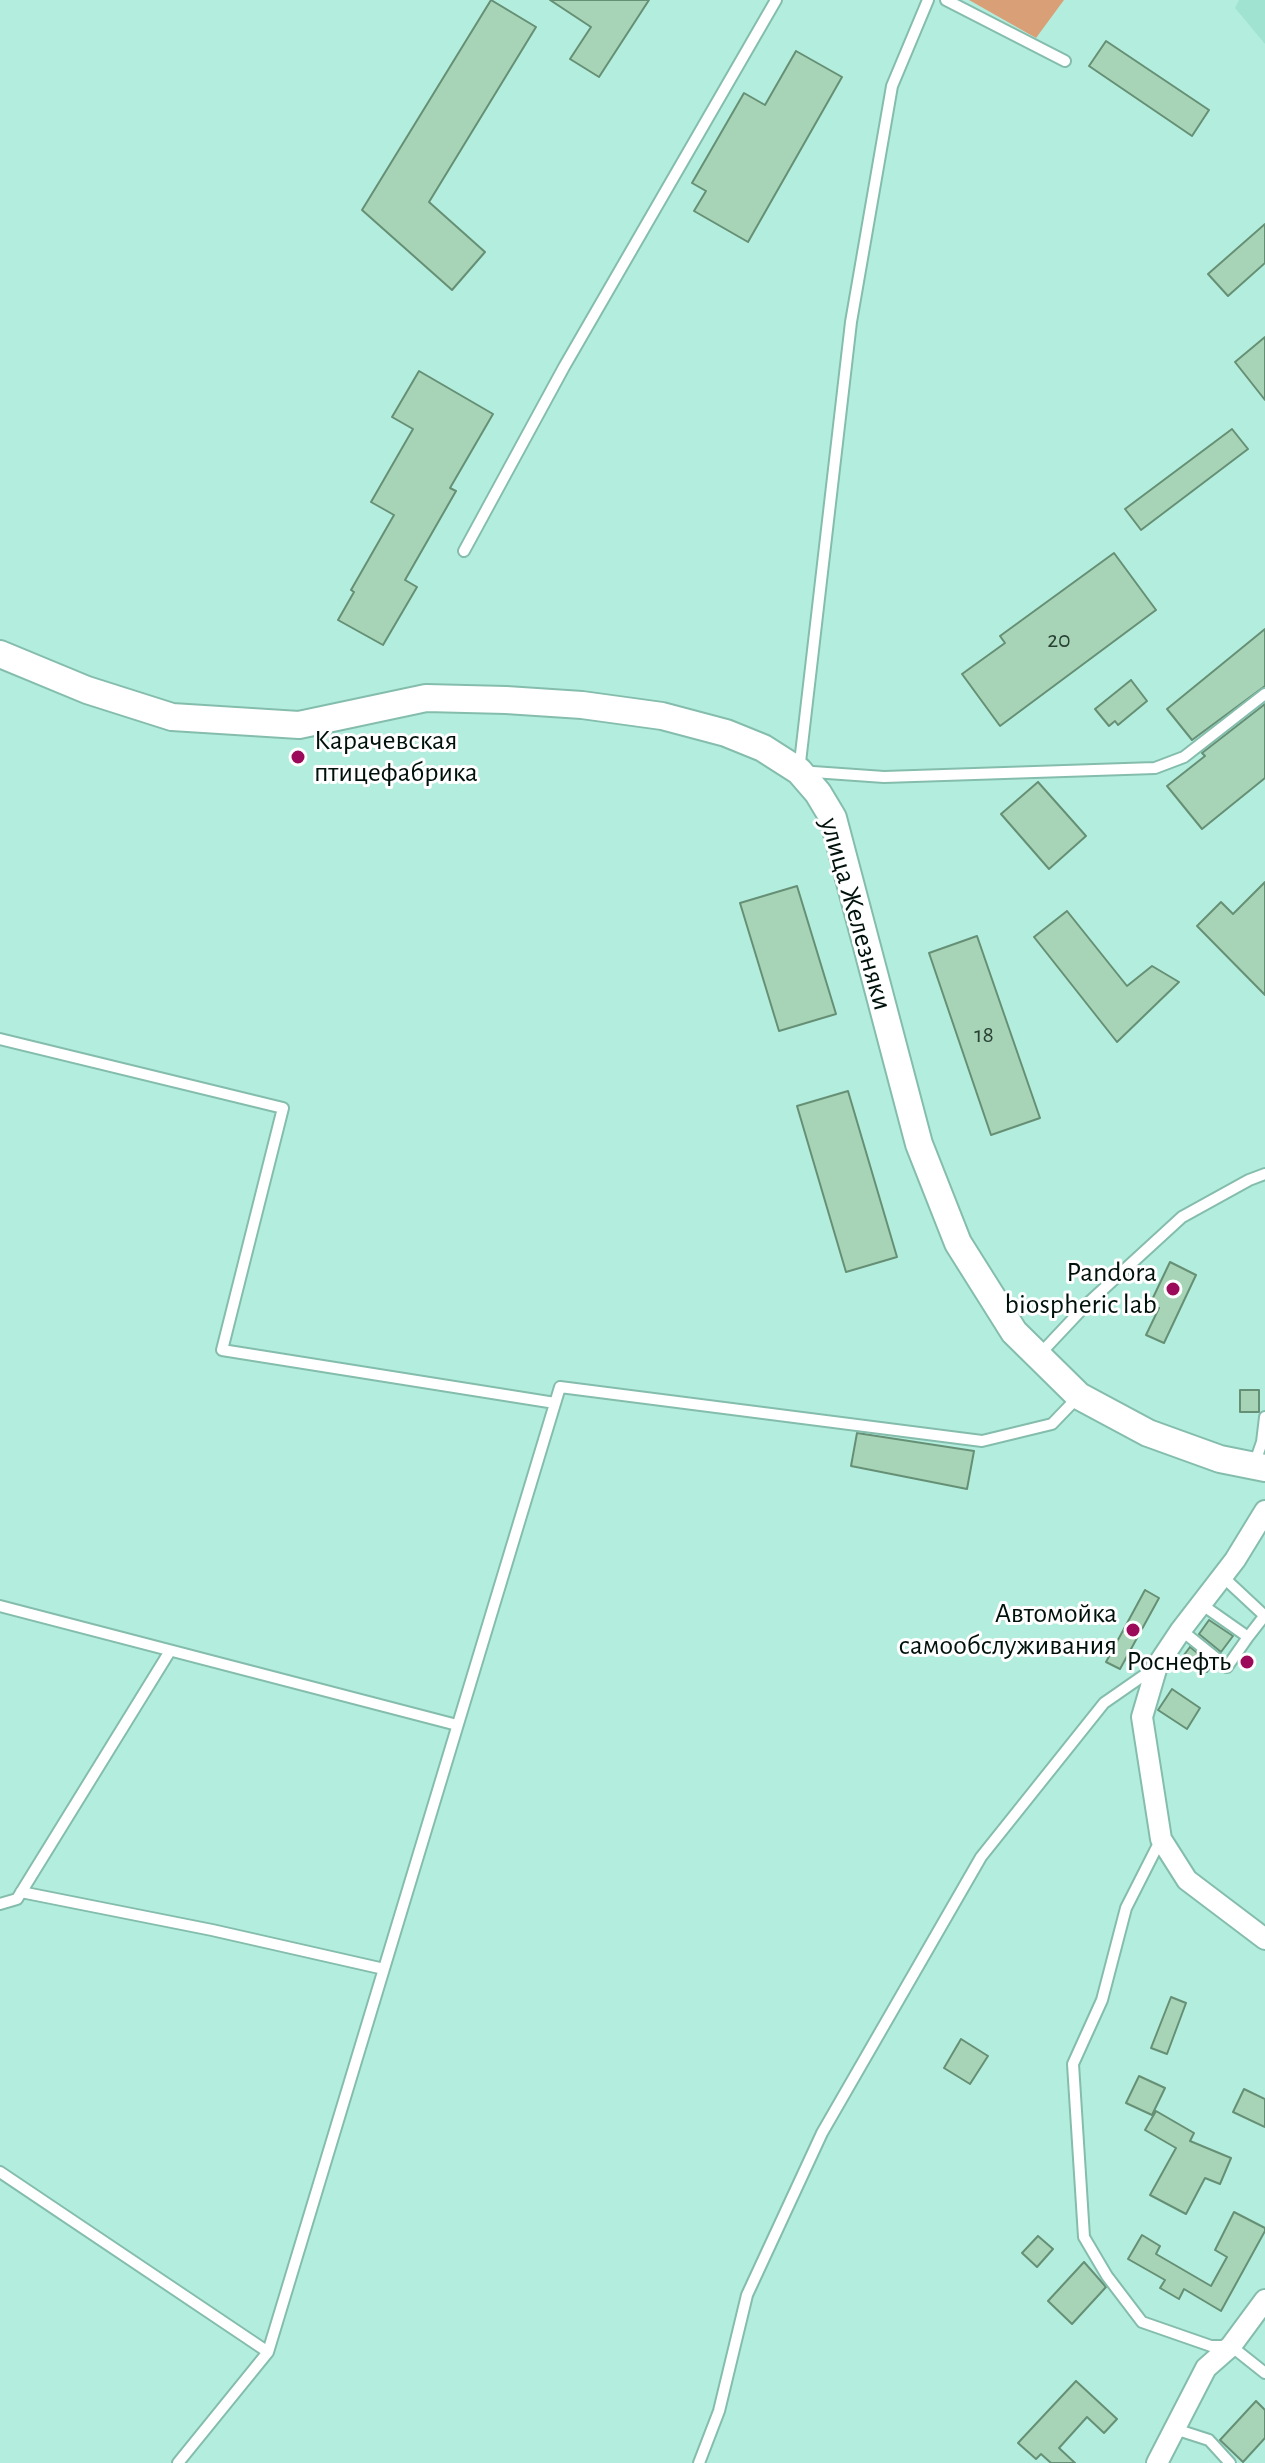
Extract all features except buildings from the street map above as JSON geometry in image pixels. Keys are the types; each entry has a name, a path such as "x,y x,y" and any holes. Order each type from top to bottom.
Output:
{"street":[{"name":"улица Железняки","path":"0,654 87,690 172,717 299,725 426,698 582,705 662,716 726,733 763,748 799,771 818,793 833,818 919,1144 958,1243 1014,1332 1079,1396 1148,1433 1220,1459 1259,1468"},
{"path":"1265,1511 1157,1666 1142,1717 1161,1839 1187,1880 1265,1939"},
{"path":"1157,2463 1206,2368 1231,2346 1265,2300"}],"lane":[{"path":"464,551 564,367 776,0"},
{"path":"928,0 892,86 851,322 799,771 884,777 1155,768 1184,757 1265,694"},
{"path":"946,0 1065,61"},
{"path":"0,1039 283,1108 222,1350 555,1403"},
{"path":"1038,1356 1086,1305 1182,1217 1265,1174"},
{"path":"178,2463 268,2352 560,1387 982,1441 1052,1424 1079,1396"},
{"path":"1259,1468 1265,1417"},
{"path":"1181,1630 1227,1667 1265,1616 1222,1576"},
{"path":"1201,1604 1248,1637"},
{"path":"0,1606 457,1725"},
{"path":"0,1904 17,1899 170,1651"},
{"path":"699,2463 719,2411 747,2295 822,2133 981,1857 1104,1703 1157,1666"},
{"path":"1161,1839 1126,1908 1102,2000 1073,2064 1084,2237 1107,2276 1142,2322 1211,2346 1231,2346 1265,2373"},
{"path":"21,1892 212,1930 384,1969"},
{"path":"0,2172 268,2352"},
{"path":"1175,2429 1209,2440 1230,2463"}],"shaded area":[{"path":"969,0 1064,0 1036,38"},
{"path":"1239,0 1265,0 1265,44 1235,8"}],"place":[{"name":"Карачевская птицефабрика","path":"298,757"},
{"name":"Pandora biospheric lab","path":"1173,1289"},
{"name":"Автомойка самообслуживания","path":"1133,1630"},
{"name":"Роснефть","path":"1247,1662"}]}
